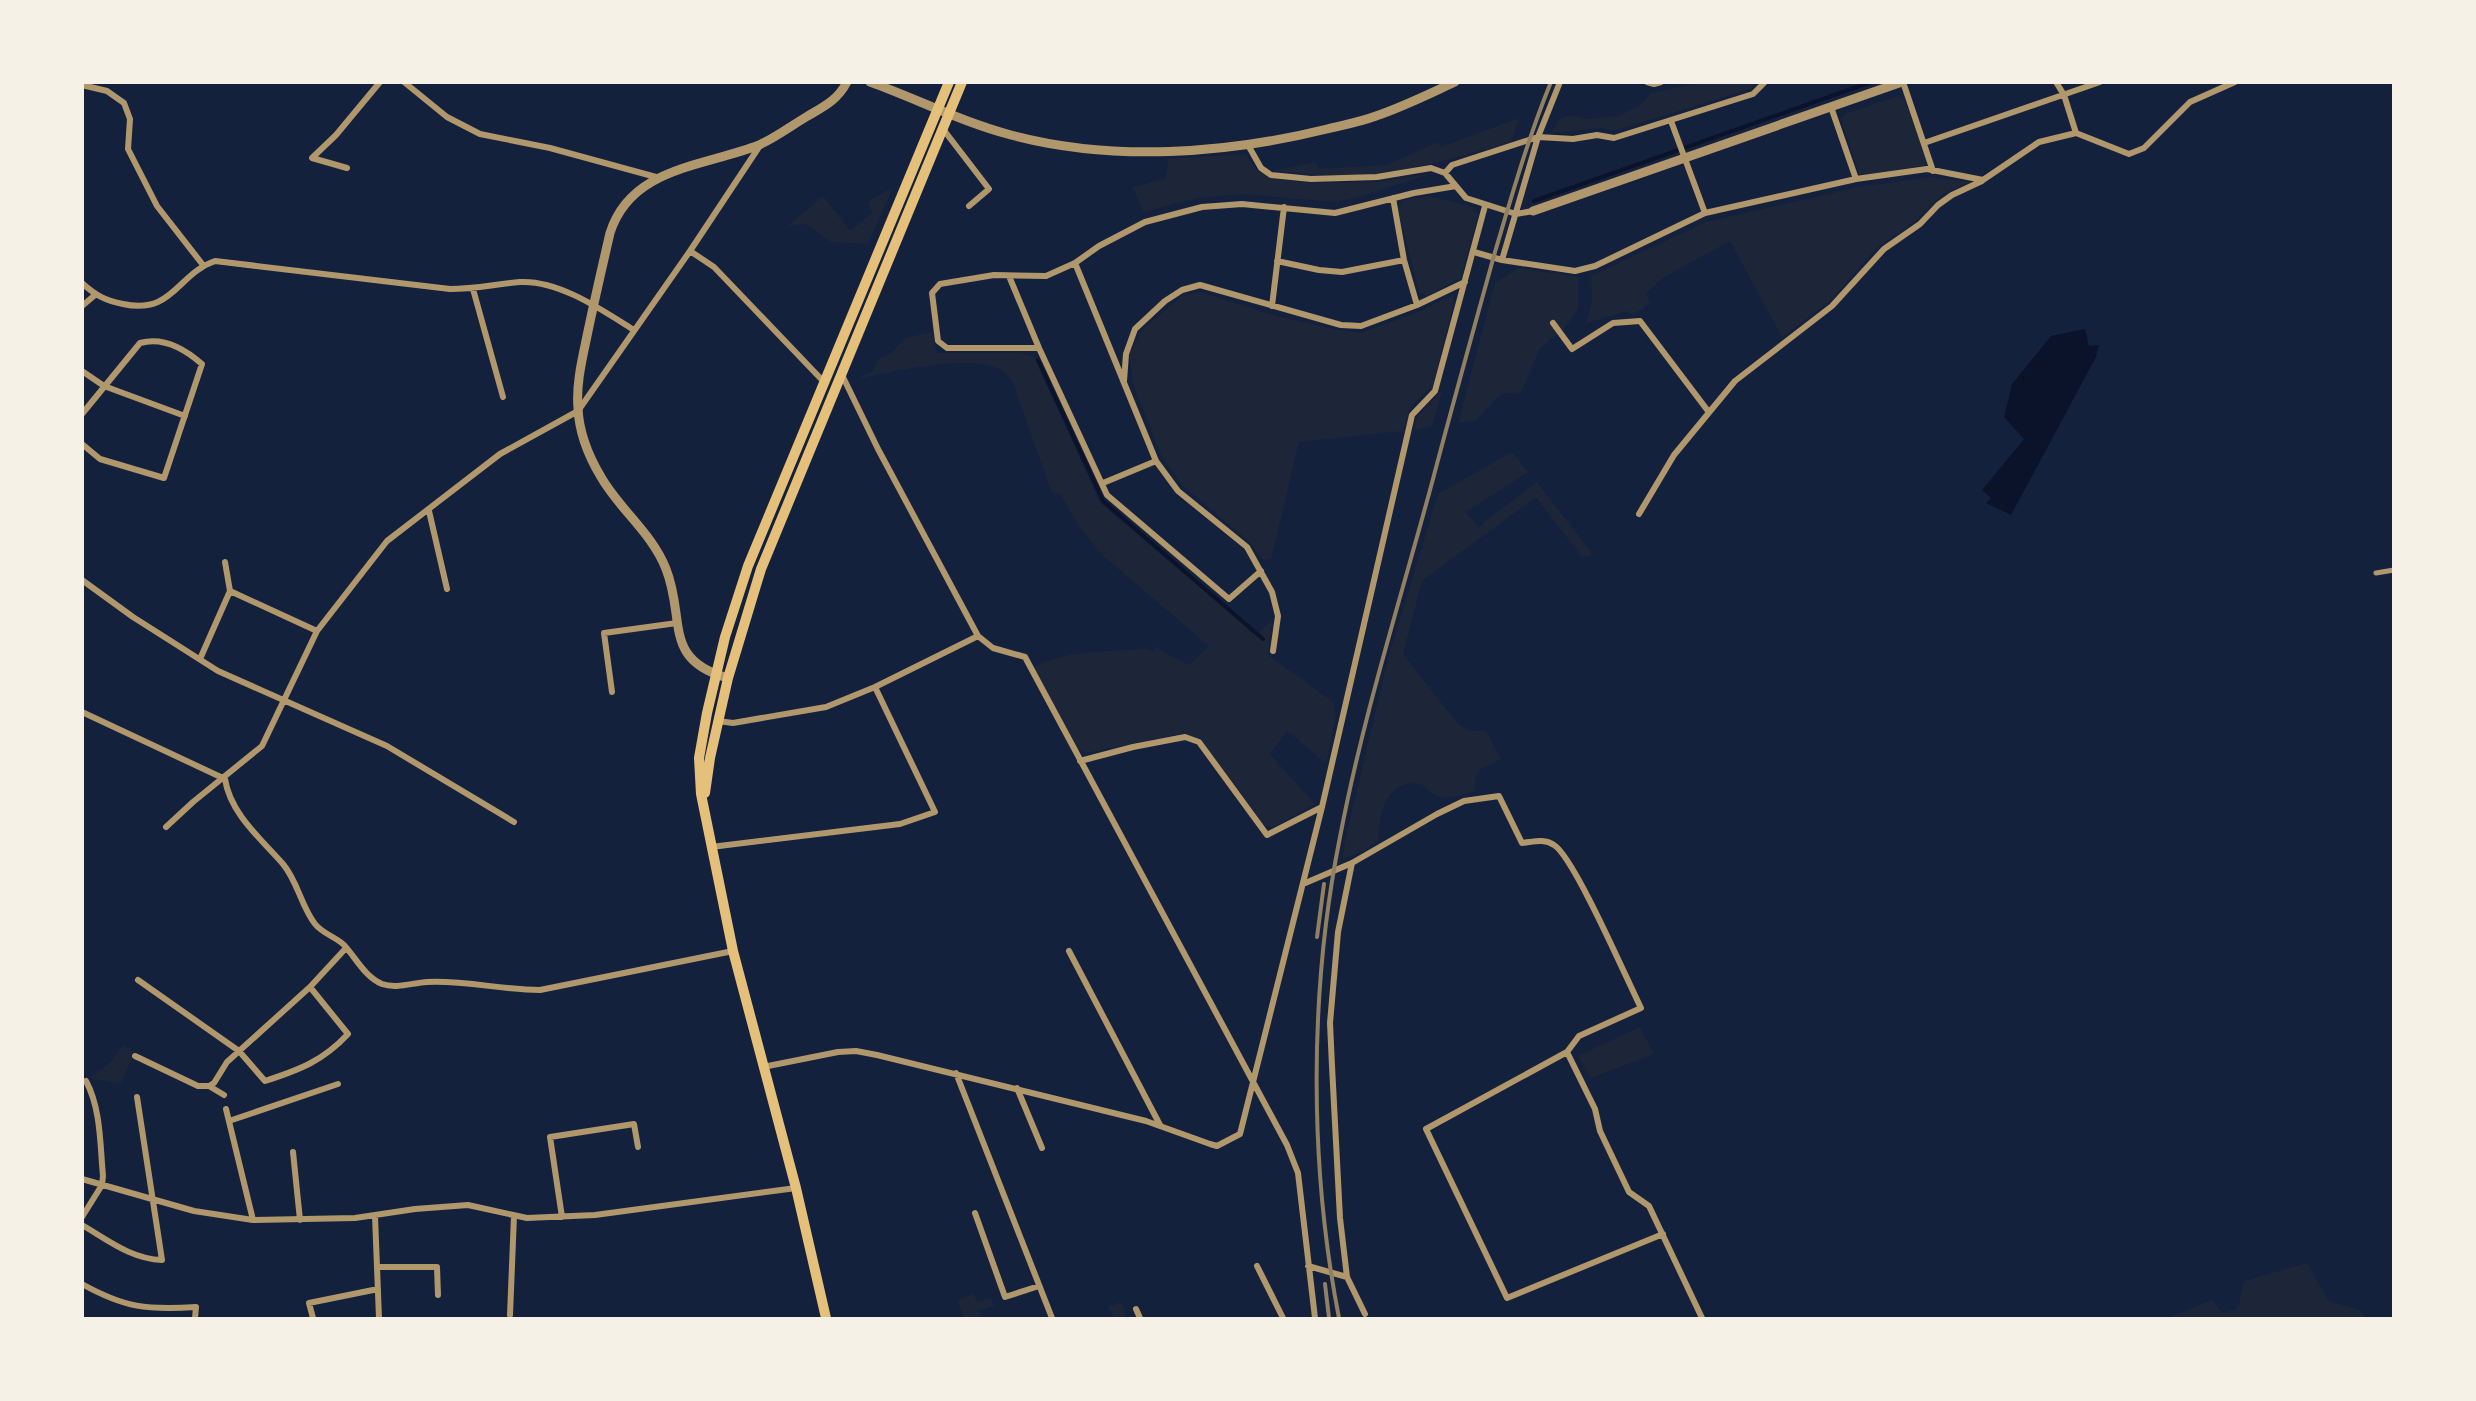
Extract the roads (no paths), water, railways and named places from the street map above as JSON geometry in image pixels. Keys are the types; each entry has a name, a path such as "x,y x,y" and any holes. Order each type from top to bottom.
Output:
{"main road":[{"path":"826,1318 796,1188 733,951 710,847 698,773 699,758 716,675 748,566 949,82"},
{"path":"704,811 706,782 728,678 761,569 962,82"}],"street":[{"path":"347,168 312,158 336,135 380,82"},
{"path":"404,82 447,117 480,134 550,148 656,177"},
{"path":"728,678 708,673 687,655 677,623 667,572 661,557 647,534 622,506 601,477 588,451 578,411 580,376 593,305 616,214 628,198 656,177 761,144 835,100 846,82"},
{"path":"870,82 937,111 1012,135 1075,146 1155,151 1248,145 1294,137 1374,117 1455,82"},
{"path":"1502,260 1538,137 1560,82"},
{"path":"1647,82 1654,84 1660,82"},
{"path":"1445,173 1452,165 1538,137 1573,139 1597,135 1614,138 1753,94 1765,82"},
{"path":"1248,145 1261,168 1271,175 1311,179 1377,177 1431,168 1445,173 1466,198 1485,206 1516,214 1533,211 1903,82 1933,171"},
{"path":"2056,82 2064,95 2076,133"},
{"path":"1924,143 2100,82"},
{"path":"1639,514 1674,455 1735,381 1832,306 1884,249 1920,224 1952,195 1983,180 2039,142 2076,133 2129,154 2144,148 2190,102 2235,82"},
{"path":"82,85 107,91 124,103 130,119 128,149 157,206 203,265"},
{"path":"1831,108 1856,179"},
{"path":"1671,121 1705,213"},
{"path":"943,129 989,189 969,206"},
{"path":"166,827 262,746 317,631 387,541 429,511 500,454 578,411 690,251 761,144"},
{"path":"1474,252 1502,260 1575,271 1596,266 1705,213 1856,179 1933,171 1983,180"},
{"path":"1039,348 947,348 938,342 932,293 940,284 994,275 1046,276 1075,263 1115,237 1145,222 1202,207 1242,204 1335,213 1393,198 1456,186"},
{"path":"1393,198 1404,260 1417,305"},
{"path":"763,1067 838,1052 856,1052 956,1073 1160,1125 1217,1146 1240,1134 1322,807 1412,415 1435,392 1485,206"},
{"path":"1272,306 1284,207"},
{"path":"690,251 714,267 824,381"},
{"path":"1277,261 1319,270 1342,272 1404,260"},
{"path":"82,283 95,295 121,304 146,307 158,303 171,294 203,265 215,261 450,289 474,289 521,282 548,285 593,305 634,330"},
{"path":"1075,263 1156,461 1178,491 1247,547 1272,592 1278,616 1273,651"},
{"path":"1009,276 1039,348 1107,495 1229,599 1261,571"},
{"path":"1124,383 1126,354 1135,329 1165,301 1182,290 1200,285 1341,325 1361,326 1417,305 1466,282"},
{"path":"474,289 503,397"},
{"path":"82,306 95,295"},
{"path":"1553,323 1572,349 1613,323 1640,321 1708,411"},
{"path":"82,414 140,343 150,340 183,348 202,364 164,478 100,459 82,444"},
{"path":"82,371 104,386 185,416"},
{"path":"842,375 878,449 978,636 993,648 1025,657 1287,1145 1298,1173 1311,1267 1315,1318"},
{"path":"1103,483 1156,461"},
{"path":"429,511 447,588"},
{"path":"200,660 230,591 225,562"},
{"path":"2376,573 2394,570"},
{"path":"82,580 125,611 218,671 387,746 514,822"},
{"path":"230,591 317,631"},
{"path":"612,692 604,633 677,623"},
{"path":"718,721 733,723 826,708 875,687 978,636"},
{"path":"710,847 900,824 934,812 875,687"},
{"path":"82,712 225,778 232,801 291,875 308,914 325,934 342,943 367,974 386,985 436,982 540,990 733,951"},
{"path":"1080,761 1133,747 1185,737 1192,738 1199,742 1267,836 1322,807"},
{"path":"1303,884 1352,863 1464,801 1499,796 1522,843 1544,840 1556,845 1572,867 1641,1008 1579,1036 1567,1052 1426,1129 1507,1298 1663,1234"},
{"path":"1352,863 1338,932 1330,1023 1345,1276 1365,1314"},
{"path":"209,1086 214,1083 226,1062 310,987 346,948"},
{"path":"1069,951 1160,1125"},
{"path":"138,980 239,1051 265,1081 305,1067 336,1048 348,1034 310,987"},
{"path":"1567,1052 1595,1110 1600,1131 1629,1192 1649,1206 1702,1318"},
{"path":"135,1056 198,1086 209,1086 224,1095"},
{"path":"956,1073 1052,1318"},
{"path":"82,1217 102,1185 96,1106 86,1081"},
{"path":"229,1121 338,1084"},
{"path":"1017,1088 1042,1148"},
{"path":"82,1225 129,1253 148,1260 162,1260 137,1097"},
{"path":"226,1109 253,1220"},
{"path":"562,1217 550,1137 634,1124 638,1147"},
{"path":"292,1152 300,1220"},
{"path":"82,1179 194,1211 253,1220 375,1216 415,1209 468,1205 514,1216 562,1217 595,1215 796,1188"},
{"path":"975,1213 1005,1297 1039,1286"},
{"path":"375,1216 379,1318"},
{"path":"510,1315 514,1216"},
{"path":"1257,1266 1283,1318"},
{"path":"378,1267 437,1267 438,1295"},
{"path":"1311,1267 1345,1276"},
{"path":"82,1284 108,1299 133,1307 159,1309 196,1307 195,1318"},
{"path":"313,1318 309,1303 378,1289"},
{"path":"1136,1309 1140,1318"}],"waterway":[{"path":"1534,201 1871,82"},
{"path":"1038,360 1103,501 1263,639"}],"railway":[{"path":"1339,1318 1322,1200 1317,1078 1318,1017 1323,956 1340,837 1383,657 1495,252 1528,145 1551,82"},
{"path":"1317,937 1324,884"},
{"path":"1325,1284 1329,1318"}]}
